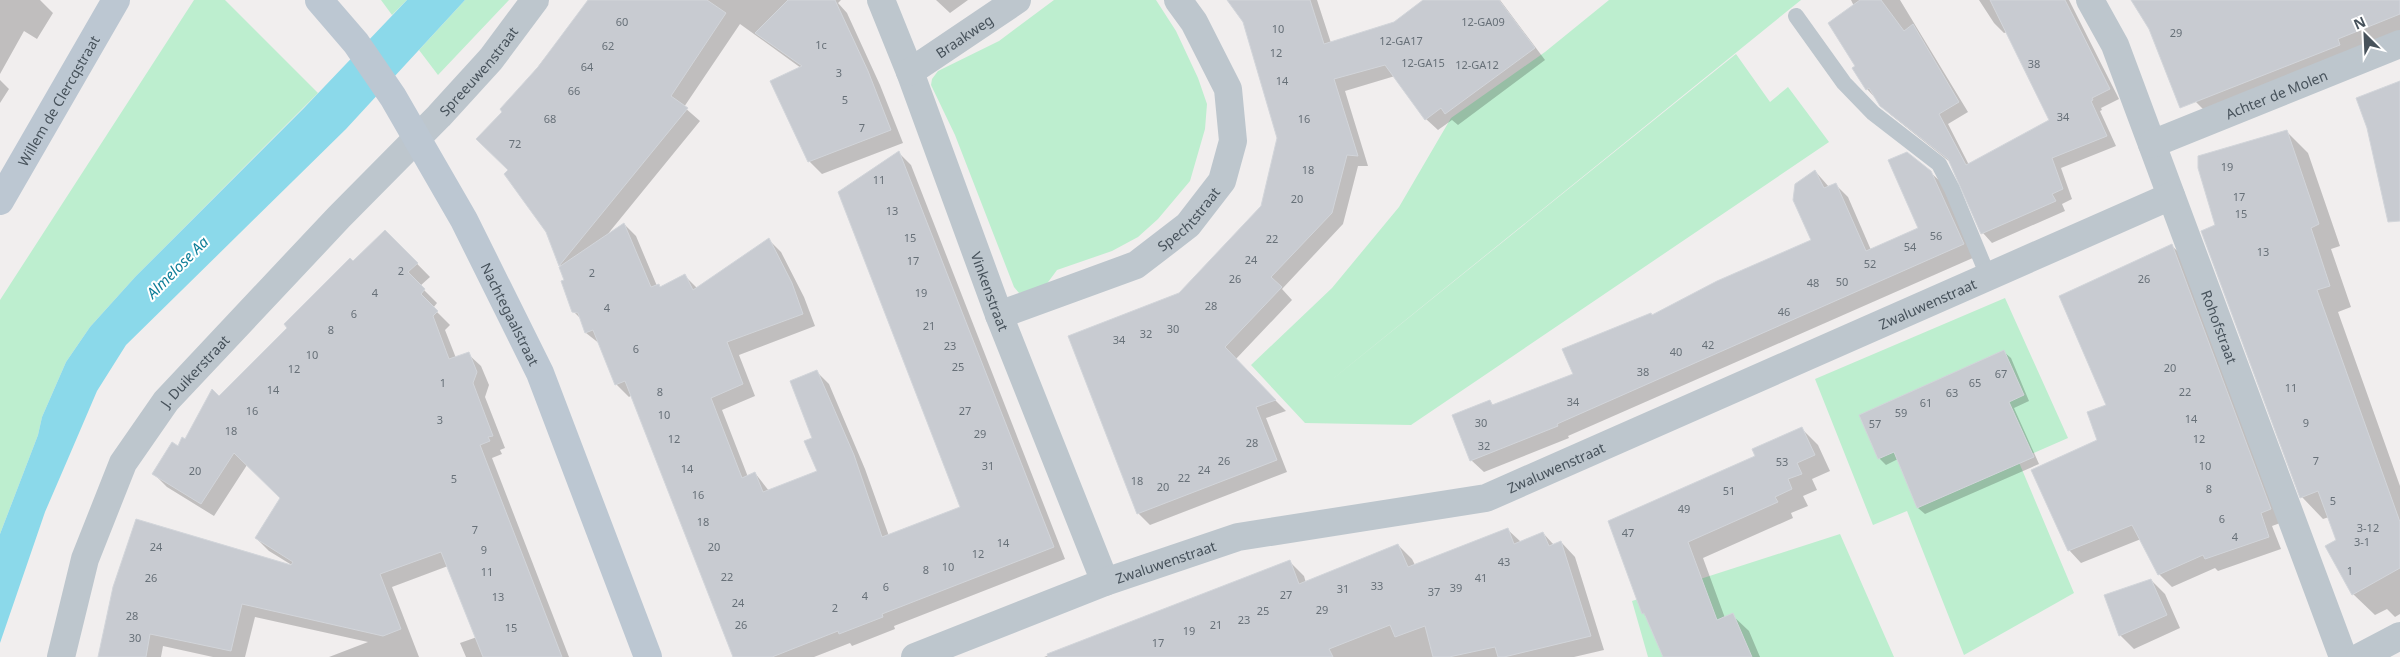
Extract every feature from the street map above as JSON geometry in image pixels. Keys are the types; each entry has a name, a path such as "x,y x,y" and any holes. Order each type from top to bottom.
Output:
{"street":[{"name":"Willem de Clercqstraat","path":"0,201 116,0"},
{"name":"Nachtegaalstraat","path":"319,0 356,44 393,97 464,220 540,373 648,657"},
{"name":"Spreeuwenstraat","path":"416,137 491,59 536,0"},
{"name":"Vinkenstraat","path":"881,0 910,72 999,315 1105,582"},
{"name":"Braakweg","path":"910,72 1017,0"},
{"name":"Spechtstraat","path":"999,315 1136,265 1188,225 1222,181 1233,142 1228,89 1194,22 1178,0"},
{"name":"Rohofstraat","path":"2090,0 2116,45 2343,657"},
{"name":"Achter de Molen","path":"2152,144 2400,44"},
{"name":"J. Duikerstraat","path":"62,657 85,559 123,463 166,401 416,137"},
{"name":"Zwaluwenstraat","path":"915,657 1105,582 1238,537 1486,498 2171,196"},
{"path":"2360,657 2400,636"}],"lane":[{"path":"1796,16 1844,84 1873,113 1939,164 1952,188 1988,276"}],"green space":[{"path":"194,0 225,0 318,93 136,276 90,327 66,362 42,417 38,435 0,534 0,300"},
{"path":"381,0 407,0 392,15"},
{"path":"465,0 509,0 438,75 419,50"},
{"path":"1054,0 1156,0 1176,31 1198,78 1207,104 1205,129 1190,181 1158,219 1138,237 1112,251 1057,270 1043,289 1019,293 1014,287 955,135 931,85 932,79 938,71 999,41"},
{"path":"1609,0 1801,0 1324,386 1736,54 1770,102 1788,87 1829,142 1411,425 1305,423 1251,365 1332,288 1399,207 1451,118 1545,52"},
{"path":"2005,298 2068,438 2018,460 2074,593 1964,655 1907,511 1873,525 1815,379"},
{"path":"1840,534 1894,657 1648,657 1632,601"}],"water":[{"name":"Almelose Aa","path":"407,0 465,0 346,129 126,345 97,391 45,512 0,643 0,534 38,435 42,417 66,362 90,327 136,276 304,108"}],"building":[{"path":"588,0 707,0 726,13 671,96 688,108 559,266 546,232 504,174 508,170 476,139 502,112 500,109 538,67"},
{"path":"788,0 835,0 868,71 891,130 808,162 770,81 802,66 755,33"},
{"path":"1227,0 1310,0 1324,44 1394,22 1423,0 1499,0 1535,48 1445,114 1441,108 1425,120 1385,65 1334,79 1358,156 1347,155 1332,213 1271,277 1282,287 1225,347 1276,400 1256,407 1277,460 1137,514 1068,336 1179,293 1261,206 1277,138 1243,22"},
{"path":"1860,0 1881,0 1904,31 1913,24 1959,102 1939,114 1966,165 2049,120 1990,0 2065,0 2110,89 2092,98 2093,100 2091,101 2107,136 2052,158 2063,189 2052,194 2056,201 1981,234 1948,159 1880,106 1869,88 1866,90 1852,68 1855,66 1828,23"},
{"path":"2131,0 2400,0 2400,14 2338,39 2340,45 2180,108 2149,29"},
{"path":"2400,81 2400,221 2388,222 2367,128 2356,98"},
{"path":"2287,130 2319,224 2311,228 2330,286 2317,290 2400,522 2400,568 2352,595 2325,546 2336,540 2318,491 2300,498 2201,231 2215,225 2198,168 2198,156"},
{"path":"899,151 1054,547 882,614 883,617 839,634 838,631 772,657 733,657 625,381 615,385 593,330 585,333 578,313 572,312 561,281 564,280 559,267 624,223 651,287 659,284 660,287 685,274 693,290 769,238 792,283 803,314 727,342 743,384 711,398 742,478 755,472 763,492 817,471 804,441 812,438 790,381 817,370 854,455 882,537 960,507 838,192"},
{"path":"1907,152 1931,171 1964,244 1557,424 1558,426 1470,461 1452,415 1490,400 1492,405 1573,374 1562,349 1651,313 1652,315 1717,281 1811,240 1793,200 1795,184 1815,170 1824,188 1836,183 1866,251 1918,228 1888,160"},
{"path":"385,230 418,263 408,272 425,289 421,294 438,311 433,316 449,359 469,352 477,372 473,383 493,436 488,437 490,441 480,445 562,657 483,657 441,552 380,574 401,629 383,636 242,604 231,651 150,634 146,657 98,657 113,587 136,519 291,565 293,562 255,538 280,498 234,453 201,504 152,474 172,442 178,446 182,437 185,439 212,389 219,396 287,328 284,324 350,258 353,261"},
{"path":"2172,244 2271,509 2261,513 2269,537 2205,559 2203,555 2158,575 2132,525 2068,551 2031,470 2097,440 2087,412 2106,405 2059,296"},
{"path":"2004,350 2024,395 2009,402 2034,457 1917,508 1894,452 1878,459 1859,415"},
{"path":"1802,427 1815,455 1797,463 1802,474 1788,479 1792,489 1775,497 1778,502 1688,542 1717,620 1733,613 1752,657 1663,657 1644,613 1642,614 1608,521 1755,456 1752,449"},
{"path":"1508,528 1514,544 1543,532 1549,546 1561,541 1591,636 1504,657 1498,657 1495,647 1449,657 1433,657 1425,626 1395,637 1390,625 1329,649 1333,657 1048,657 1047,654 1290,560 1299,584 1398,544 1408,567"},
{"path":"2151,579 2167,615 2119,636 2104,595"}]}
